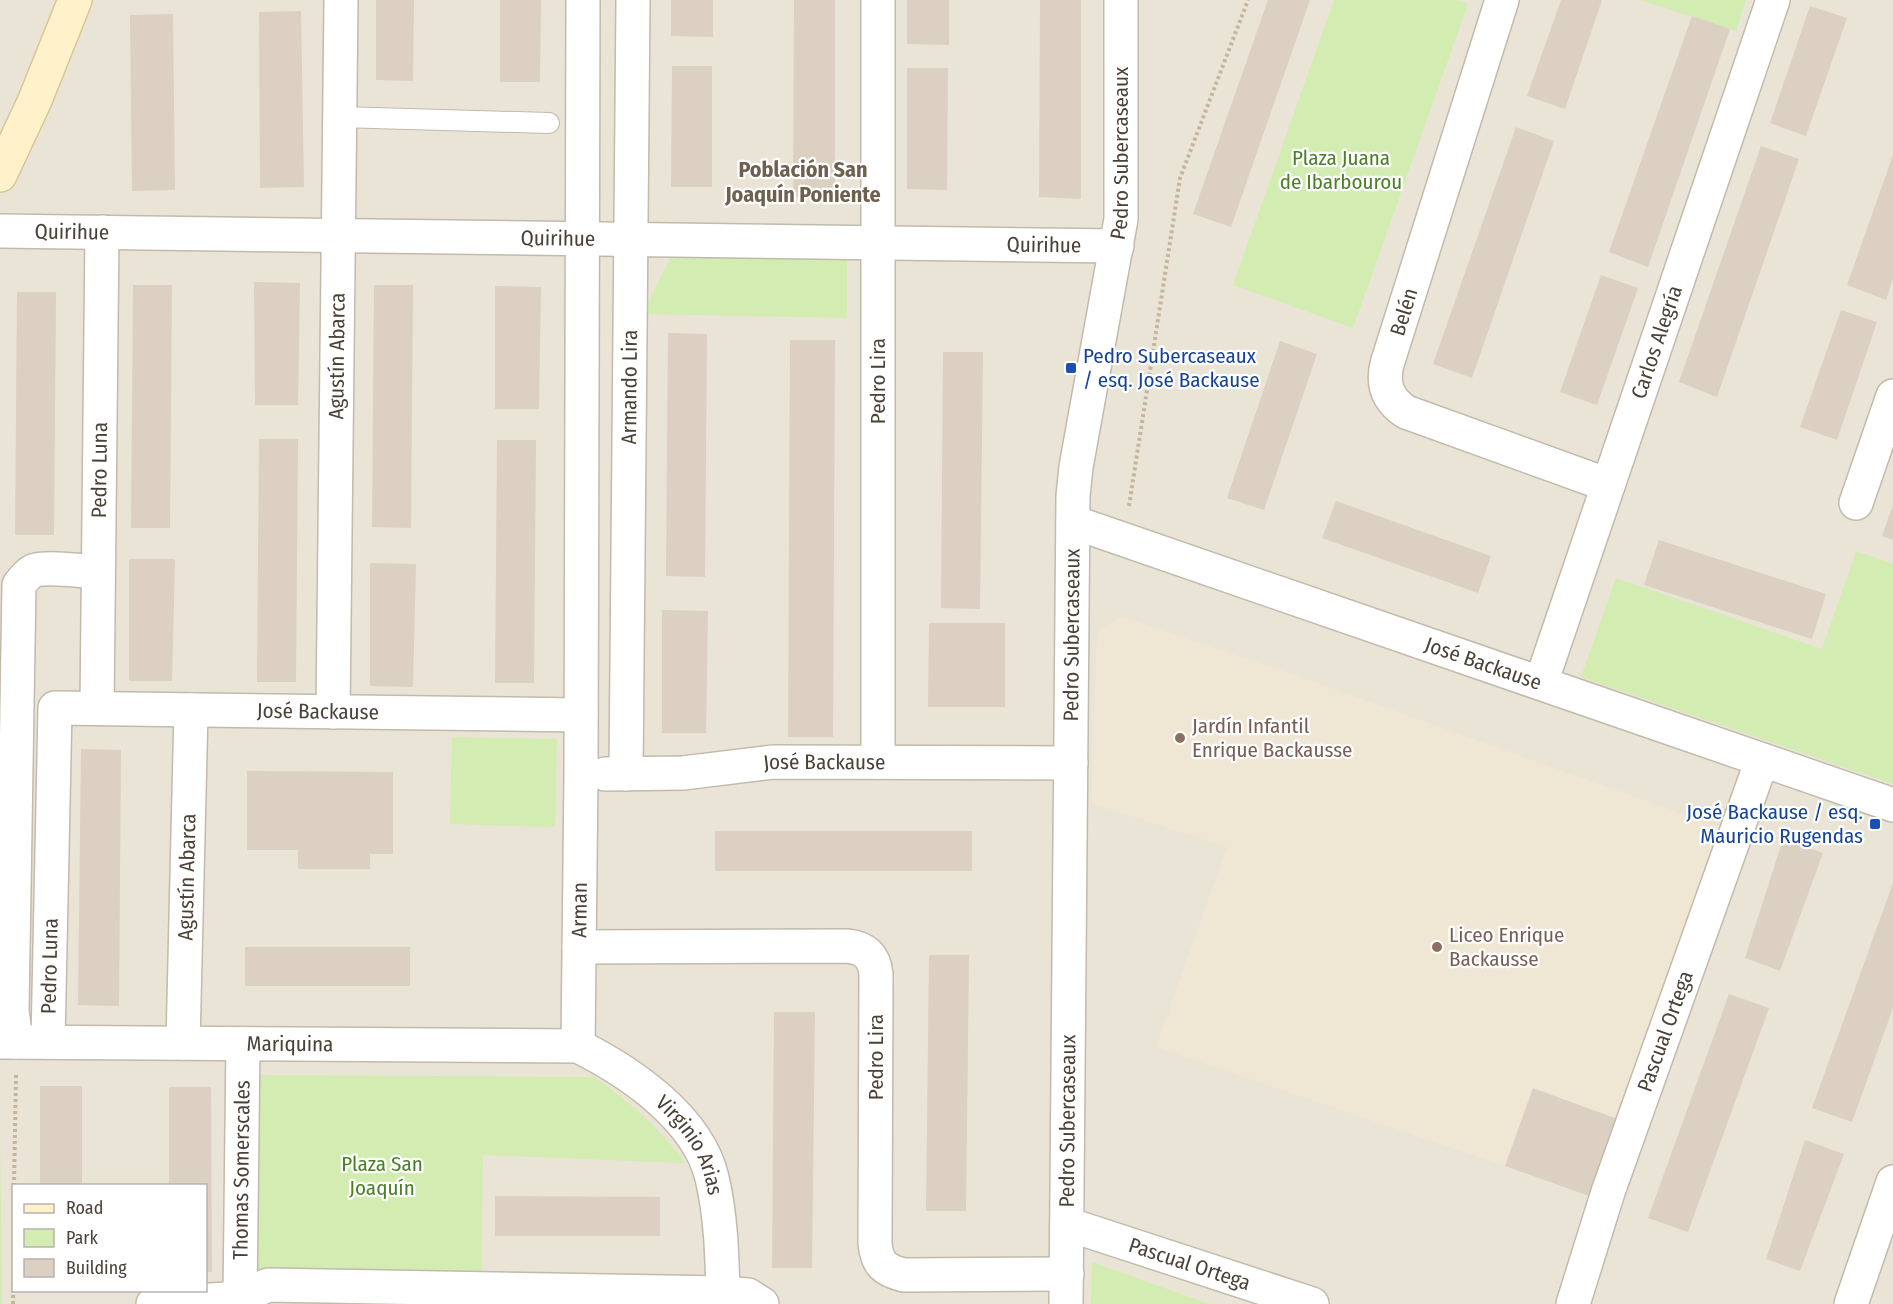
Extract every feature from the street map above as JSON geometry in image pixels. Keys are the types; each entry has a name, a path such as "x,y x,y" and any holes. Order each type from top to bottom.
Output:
{"street":[{"path":"4,161 35,100 75,0"},
{"name":"Agustín Abarca","path":"333,712 341,0"},
{"path":"581,774 583,0"},
{"name":"Armando Lira","path":"626,774 633,0"},
{"name":"Pedro Lira","path":"878,0 878,762"},
{"name":"Pedro Subercaseaux","path":"1066,1289 1073,522 1076,467 1120,219 1121,0"},
{"name":"Belén","path":"1502,0 1384,375 1385,386 1396,405 1406,412 1608,485"},
{"name":"Carlos Alegría","path":"1541,683 1773,0"},
{"name":"Quirihue","path":"0,231 1117,246"},
{"name":"Pedro Luna","path":"97,708 102,232"},
{"path":"1856,503 1893,396"},
{"name":"José Backause","path":"1073,522 1893,805"},
{"path":"21,1042 12,1010 19,585 25,577 42,570 98,572"},
{"name":"José Backause","path":"55,708 581,715"},
{"name":"Pedro Luna","path":"21,1042 55,708"},
{"name":"Agustín Abarca","path":"183,1043 191,710"},
{"name":"Pascual Ortega","path":"1573,1304 1608,1192 1762,760"},
{"name":"José Backause","path":"581,774 683,773 773,762 1071,763"},
{"name":"Arman","path":"578,1046 581,774"},
{"name":"Pedro Lira","path":"579,947 847,946 858,947 868,953 875,962 876,974 875,1243 876,1254 882,1265 892,1272 904,1275 1066,1289"},
{"name":"Mariquina","path":"21,1042 578,1046"},
{"name":"Thomas Somerscales","path":"243,1044 259,1296"},
{"name":"Virginio Arias","path":"578,1046 618,1069 652,1094 690,1133 702,1152 712,1177 719,1222 723,1293"},
{"path":"1851,1304 1893,1182"},
{"name":"Pascual Ortega","path":"1067,1224 1312,1304"},
{"path":"153,1304 259,1296 537,1297 723,1293 748,1295 762,1304"}],"lane":[{"path":"340,117 549,123"}],"path":[{"path":"1122,539 1180,178 1248,0"},
{"path":"14,1184 21,1042"}],"shaded area":[{"path":"0,0 1893,0 1893,1304 0,1304"},
{"name":"Liceo Enrique Backausse","path":"1122,617 1289,673 1724,829 1620,1120 1533,1089 1505,1166 1156,1047 1227,847 1091,803 1097,632"}],"green space":[{"name":"Plaza Juana de Ibarbourou","path":"1334,0 1456,0 1468,4 1353,328 1233,285"},
{"path":"1640,0 1746,0 1736,31"},
{"path":"671,257 847,259 847,318 642,314"},
{"path":"1856,551 1893,564 1893,784 1581,677 1616,578 1822,649"},
{"path":"452,737 557,739 555,827 450,824"},
{"name":"Plaza San Joaquín","path":"260,1075 594,1077 643,1116 685,1163 483,1155 481,1276 256,1275"},
{"path":"0,1131 2,1304 0,1304"},
{"path":"1092,1262 1209,1304 1091,1304"}],"building":[{"path":"376,0 414,0 413,81 376,80"},
{"path":"500,0 541,0 540,82 500,82"},
{"path":"671,0 713,0 713,37 671,36"},
{"path":"794,0 835,0 835,198 793,197"},
{"path":"907,0 949,0 949,45 907,44"},
{"path":"1040,0 1081,0 1081,199 1039,197"},
{"path":"1268,0 1310,0 1231,227 1193,214"},
{"path":"1561,0 1602,0 1565,109 1527,96"},
{"path":"1810,6 1847,18 1806,136 1770,123"},
{"path":"301,11 304,187 260,188 259,12"},
{"path":"173,14 175,190 132,191 130,15"},
{"path":"1692,16 1730,29 1648,267 1609,252"},
{"path":"672,66 712,66 712,187 671,187"},
{"path":"907,68 948,68 947,190 907,189"},
{"path":"1516,127 1554,141 1472,378 1433,364"},
{"path":"1761,146 1799,159 1717,397 1679,382"},
{"path":"1893,155 1893,279 1886,300 1847,285"},
{"path":"1601,275 1638,288 1597,405 1560,392"},
{"path":"254,282 300,283 298,405 255,405"},
{"path":"133,285 172,285 170,528 131,528"},
{"path":"374,285 413,285 411,528 372,527"},
{"path":"495,286 541,287 539,409 495,409"},
{"path":"17,292 56,292 54,535 15,535"},
{"path":"1841,310 1877,322 1837,440 1800,427"},
{"path":"668,333 707,334 705,577 666,576"},
{"path":"790,340 835,340 833,737 788,737"},
{"path":"1280,341 1317,354 1264,510 1227,498"},
{"path":"943,352 983,352 980,609 941,608"},
{"path":"259,439 298,439 296,682 257,682"},
{"path":"497,440 536,440 534,683 495,683"},
{"path":"1336,501 1491,556 1478,593 1322,538"},
{"path":"1893,505 1893,540 1882,536"},
{"path":"1659,540 1826,594 1812,639 1644,585"},
{"path":"129,559 175,559 172,681 129,681"},
{"path":"370,563 416,564 413,687 370,686"},
{"path":"662,610 708,611 706,733 662,733"},
{"path":"929,623 1005,623 1005,707 928,707"},
{"path":"81,749 121,750 119,1006 78,1005"},
{"path":"247,771 393,772 393,854 370,854 370,869 298,869 298,850 247,850"},
{"path":"715,831 972,831 972,871 715,871"},
{"path":"1783,839 1823,853 1780,971 1745,958"},
{"path":"1893,883 1893,1008 1852,1122 1812,1108"},
{"path":"245,947 410,947 410,986 245,986"},
{"path":"929,955 969,955 966,1211 926,1211"},
{"path":"1729,994 1769,1008 1688,1232 1648,1218"},
{"path":"774,1012 815,1012 812,1268 772,1268"},
{"path":"40,1086 82,1086 82,1184 40,1184"},
{"path":"169,1087 211,1087 212,1272 207,1272 207,1184 169,1184"},
{"path":"1533,1088 1620,1120 1592,1197 1505,1166"},
{"path":"1805,1140 1844,1154 1800,1271 1766,1259"},
{"path":"495,1196 660,1197 660,1236 495,1236"}],"place":[{"name":"Pedro Subercaseaux / esq. José Backause","path":"1071,368"},
{"name":"Jardín Infantil Enrique Backausse","path":"1180,738"},
{"name":"José Backause / esq. Mauricio Rugendas","path":"1875,824"},
{"name":"Liceo Enrique Backausse","path":"1437,947"}],"district":[{"name":"Población San Joaquín Poniente","path":"803,182"}]}
